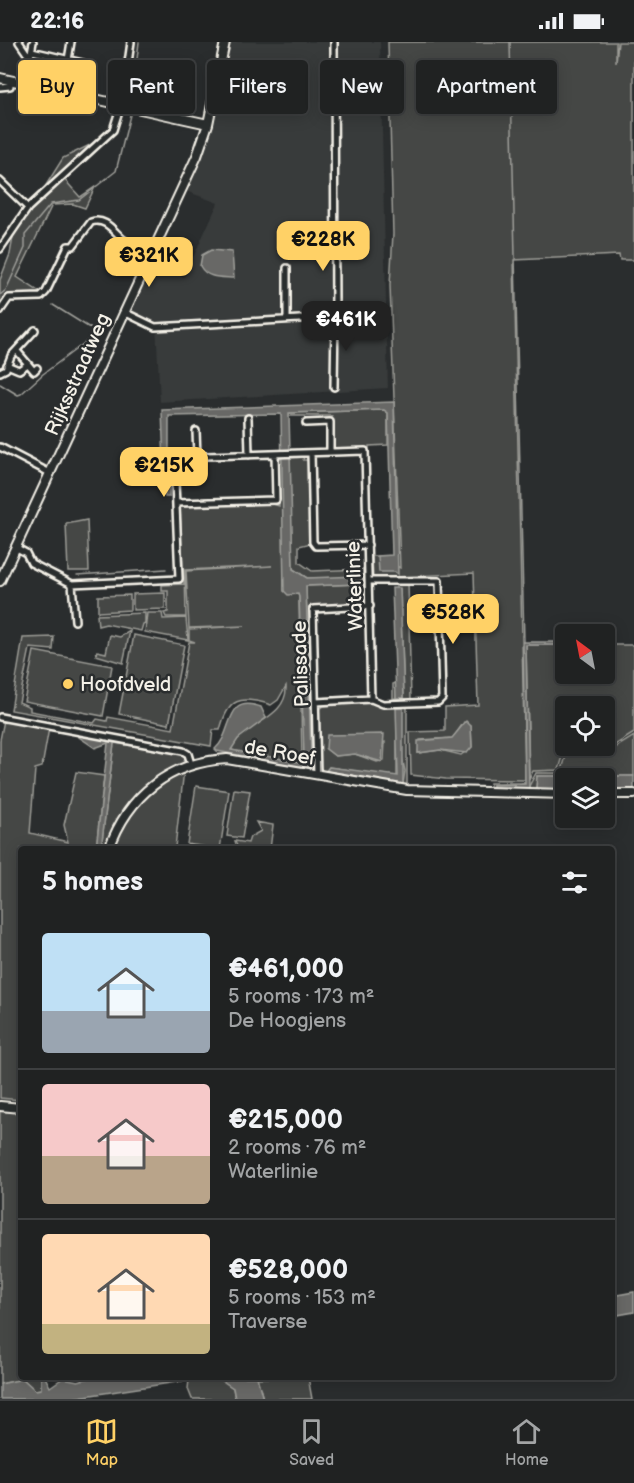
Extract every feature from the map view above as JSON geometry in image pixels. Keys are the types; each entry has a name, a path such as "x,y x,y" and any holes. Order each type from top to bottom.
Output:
{"street":[{"path":"19,42 30,58"},
{"path":"30,58 33,42"},
{"path":"32,51 68,60 71,42"},
{"path":"128,60 131,42"},
{"path":"334,42 334,387"},
{"name":"Rijksstraatweg","path":"220,60 222,43"},
{"path":"0,78 18,83"},
{"path":"0,87 10,86 10,81"},
{"path":"0,249 28,208 109,136 117,114"},
{"path":"170,114 208,124"},
{"name":"Rijksstraatweg","path":"0,581 48,472 59,454 183,190 210,114"},
{"path":"0,181 28,208"},
{"path":"0,311 9,298 36,299 46,292 68,246 73,246 91,222 98,221 112,227 124,240 151,254"},
{"path":"287,268 287,319"},
{"path":"124,312 155,327 335,316"},
{"path":"0,372 35,330"},
{"path":"17,351 34,371 37,368"},
{"path":"7,365 19,370 28,364"},
{"path":"248,418 249,455"},
{"path":"306,423 330,422 330,452"},
{"path":"196,431 197,456"},
{"path":"0,447 48,472"},
{"name":"Waterlinie","path":"15,547 26,553 31,563 72,584 179,579 174,457 365,451 371,699"},
{"path":"311,453 313,542 316,546 368,545"},
{"path":"176,503 276,500 278,454"},
{"path":"316,702 371,699 383,704 438,702 442,698 439,581 369,581"},
{"path":"72,584 75,621"},
{"name":"Palissade","path":"317,775 313,609 370,606"},
{"path":"0,717 183,751 191,759 191,764"},
{"name":"de Roef","path":"110,846 127,810 155,783 191,764 227,759 407,790 555,794"},
{"path":"615,794 634,794"},
{"path":"0,1106 18,1108"}],"shaded area":[{"path":"231,42 380,42 380,60 320,60 320,114 382,114 388,388 160,402 156,324 128,311 152,264 184,277 218,203 183,190 206,138 212,114 308,114 308,60 226,60"},
{"path":"388,42 616,42 616,63 618,42 634,42 634,260 620,260 619,255 514,260 525,780 446,779 411,775 410,732 445,731 445,707 478,705 474,573 373,578 372,556 379,556 400,568 390,285 393,234 390,114 404,114 404,60 388,60","holes":["464,722 471,726 472,747 461,755 440,750 418,753 420,740 453,738"]},
{"path":"96,142 43,190 63,158"},
{"path":"64,179 80,197 95,187 85,208 73,204 52,205 17,277 41,293 10,295 0,305 0,280 10,254 14,232 32,207"},
{"path":"211,250 232,252 234,278 215,276 203,270 200,266 202,255"},
{"path":"394,402 398,575 395,572 379,572 378,556 392,555 388,413 384,410 289,413 293,569 307,578 359,576 361,578 359,584 306,586 311,756 307,768 217,751 215,749 221,742 235,710 241,705 249,704 261,707 266,718 238,739 231,750 299,762 304,757 299,597 298,594 288,595 284,591 281,414 169,416 169,497 165,497 162,410"},
{"path":"384,410 388,413 388,445 369,446 369,448 334,448 332,416 289,416 289,413"},
{"path":"304,457 303,460 309,460 309,481 307,483 309,483 311,543 299,546 299,562 312,571 363,569 363,600 360,603 311,606 315,763 307,768 311,756 306,586 359,584 361,578 307,578 293,569 289,458"},
{"path":"278,459 283,459 284,591 298,594 299,597 302,760 299,762 231,750 244,733 280,707 285,697 286,686 278,700 271,705 243,700 231,705 220,730 213,730 211,746 11,710 23,638 54,637 53,650 30,648 19,702 30,707 30,711 94,723 97,719 107,721 108,717 173,729 189,642 195,642 189,640 189,629 245,626 189,628 186,571 272,566 185,570 186,617 166,617 164,613 168,612 168,591 162,591 162,585 184,584 180,507 269,503 279,506"},
{"path":"87,520 89,571 68,571 66,524"},
{"path":"408,583 411,700 393,698 393,684 396,683 396,697 404,697 400,589 396,588 396,584"},
{"path":"392,588 400,588 404,698 396,698"},
{"path":"165,593 165,609 133,610 133,594"},
{"path":"130,595 130,610 98,612 98,596"},
{"path":"145,613 145,623 141,631 106,624 98,626 97,615"},
{"path":"147,613 162,613 163,619 186,618 188,640 145,632"},
{"path":"130,631 123,663 96,655 97,651 106,653 110,635 120,637"},
{"path":"134,635 184,645 169,724 119,714"},
{"path":"523,642 555,642 555,645 526,645 529,788 493,789 493,785 525,784"},
{"path":"526,645 555,645 555,684 615,684 615,645 634,645 634,733 615,745 615,696 555,696 555,756 563,756 560,768 533,771 529,780"},
{"name":"Hoofdveld","path":"34,651 112,666 103,716 24,701"},
{"path":"371,702 380,707 407,706 407,785 403,784 405,771 397,733 397,777 329,767 324,773 320,767 319,709 323,706","holes":["385,742 384,760 377,762 355,754 335,756 326,749"]},
{"path":"396,708 403,708 403,784 326,771 329,767 398,776"},
{"path":"4,720 49,728 42,767 35,769 30,833 68,842 64,825 76,772 104,776 96,846 18,846 18,1100 0,1098 0,740"},
{"path":"466,721 471,726 472,747 467,753 440,750 418,753 418,741 452,738"},
{"path":"79,734 114,743 101,846 96,846 108,743 95,748 79,737"},
{"path":"384,734 382,762 355,754 335,756 326,749 327,735"},
{"path":"634,736 634,776 615,776 615,768 563,768 566,756 615,756 615,748"},
{"path":"114,743 184,754 186,757 180,766 153,781 134,797 117,821 107,846 101,846"},
{"path":"184,770 175,846 114,846 140,802"},
{"path":"536,773 555,773 555,776 537,776 536,789 555,789 555,791 490,791 490,783 525,783 524,785 493,785 493,789 528,788"},
{"path":"537,776 555,776 555,789 536,789"},
{"path":"615,776 634,776 634,789 615,789"},
{"path":"196,786 229,791 220,846 187,844"},
{"path":"234,789 250,791 242,838 227,836"},
{"path":"256,822 273,825 270,846 237,846 235,841 248,843 250,837 261,831"},
{"path":"0,1108 18,1110 18,1380 0,1384"},
{"path":"634,1292 634,1312 615,1315 615,1295"},
{"path":"24,1380 41,1380 42,1389 35,1390"},
{"path":"24,1380 35,1390 41,1389 41,1380 46,1380 50,1387 60,1380 190,1380 65,1399 0,1399 0,1384"},
{"path":"189,1380 221,1380 233,1388 235,1399 192,1399 188,1389"},
{"path":"221,1380 258,1380 263,1399 235,1399 233,1388"},
{"path":"258,1380 309,1380 312,1399 263,1399"}],"waterway":[{"path":"137,60 139,42"},
{"path":"510,42 524,642"},
{"path":"0,295 6,290 25,248 25,235 51,204 79,200 116,171 130,114"},
{"path":"0,384 18,395 21,394 43,374 95,335 93,330 53,305"},
{"path":"77,575 166,569"}],"place":[{"name":"Hoofdveld","path":"68,684"}]}
